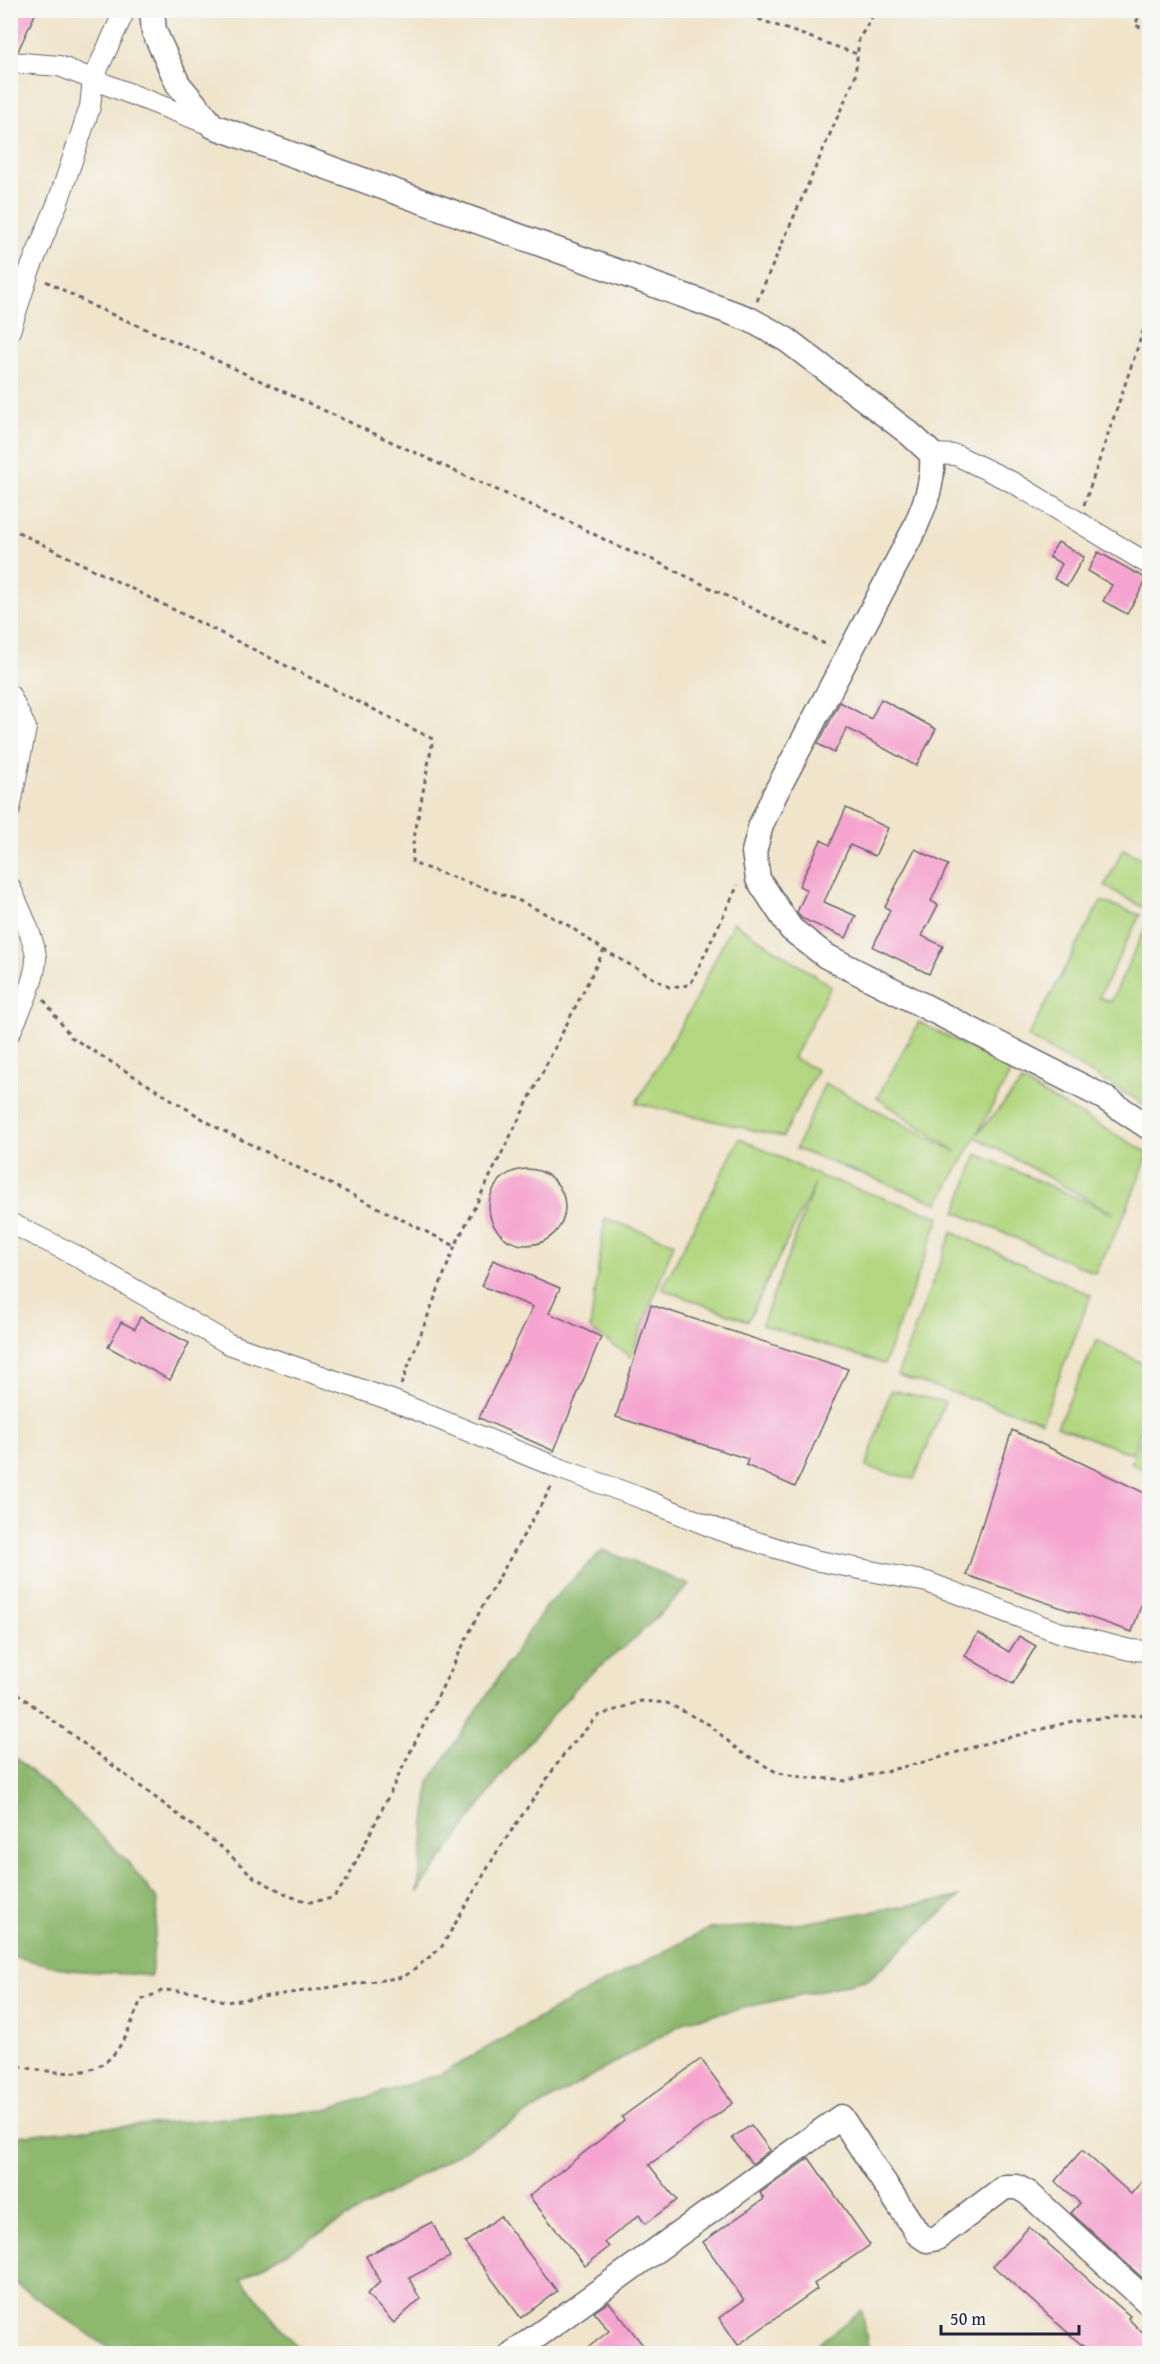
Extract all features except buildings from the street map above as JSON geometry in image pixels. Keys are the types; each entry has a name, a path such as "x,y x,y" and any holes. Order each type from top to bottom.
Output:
{"street":[{"path":"10,331 29,272 58,202 87,118 93,79 125,10"},
{"path":"152,10 154,32 178,84 213,126"},
{"path":"10,62 59,66 213,126 749,319 787,340 909,433 932,454 956,455 1014,483 1149,565"},
{"path":"932,454 933,473 928,499 914,530 774,796 761,825 754,852 758,879 791,929 826,956 1103,1097 1149,1128"},
{"path":"10,695 26,728 10,809"},
{"path":"10,887 27,926 36,958 31,982 10,1033"},
{"path":"10,1223 73,1254 229,1344 394,1401 719,1530 814,1560 927,1582 1058,1632 1130,1650 1149,1651"},
{"path":"512,2354 841,2117 918,2234 927,2240 937,2238 1005,2187 1017,2187 1029,2193 1149,2304"}],"path":[{"path":"732,10 857,54"},
{"path":"749,319 855,77 859,39 876,10"},
{"path":"1142,10 1135,25 1149,31"},
{"path":"29,272 94,307 192,349 572,523 849,656"},
{"path":"1079,521 1149,311"},
{"path":"10,528 433,739 413,844 412,863 518,900 566,924 604,950 669,987 690,985 741,880 758,879"},
{"path":"394,1401 455,1246 604,950"},
{"path":"31,982 71,1037 216,1127 455,1246"},
{"path":"10,1688 213,1841 255,1878 292,1897 310,1902 333,1898 347,1880 482,1607 561,1469"},
{"path":"10,2065 66,2074 97,2066 113,2055 141,2000 164,1990 196,1992 226,2002 404,1977 441,1948 497,1852 566,1751 598,1716 641,1701 667,1703 702,1720 739,1751 778,1773 844,1781 932,1760 983,1744 1077,1720 1149,1714"}],"green space":[{"path":"1123,849 1149,862 1149,911 1105,886"},
{"path":"1101,901 1140,915 1099,997 1111,1002 1146,927 1149,928 1149,1107 1028,1037"},
{"path":"733,922 831,986 793,1058 817,1070 783,1137 636,1103 692,1007"},
{"path":"919,1022 1012,1070 977,1134 1022,1082 1149,1153 1123,1218 1095,1273 956,1212 977,1154 1114,1214 976,1137 938,1203 796,1149 825,1083 957,1152 877,1098"},
{"path":"740,1138 819,1176 940,1217 884,1364 762,1325 815,1184 748,1321 662,1289"},
{"path":"605,1218 674,1243 631,1357 590,1329"},
{"path":"952,1232 1091,1295 1042,1421 897,1375"},
{"path":"1097,1340 1149,1367 1149,1406 1132,1454 1057,1426"},
{"path":"891,1390 945,1402 914,1479 866,1467"},
{"path":"1149,1422 1149,1471 1131,1463"},
{"path":"603,1550 690,1585 636,1637 581,1682 505,1771 418,1892 429,1782 546,1606"},
{"path":"11,1754 75,1810 127,1861 158,1901 151,1976 70,1970 11,1956"},
{"path":"959,1897 869,1979 687,2021 241,2279 302,2353 116,2353 11,2280 11,2137 327,2110 441,2074 576,1997 708,1929 797,1924"},
{"path":"862,2310 869,2353 805,2353 807,2352"}]}
